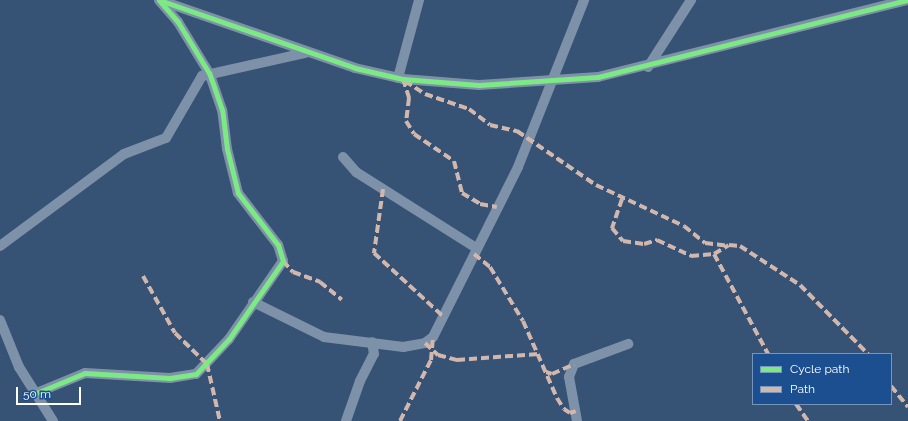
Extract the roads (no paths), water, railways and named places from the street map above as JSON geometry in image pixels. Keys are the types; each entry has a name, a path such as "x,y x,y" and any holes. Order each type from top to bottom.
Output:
{"street":[{"path":"159,0 306,53 398,78 479,85 551,82 648,67 907,0"},
{"path":"34,394 91,372 170,378 196,374 229,339 253,302 281,267 282,254 238,193 227,149 222,110 209,73 178,22 159,0"},
{"path":"398,78 419,0"},
{"path":"253,302 316,334 372,342 415,346 433,337 463,282 476,248 525,153 551,82 584,0"},
{"path":"648,67 691,0"},
{"path":"0,246 124,154 166,138 189,103 197,82 209,73 306,53"},
{"path":"343,156 356,172 476,248"},
{"path":"0,320 18,367 34,394 53,421"},
{"path":"346,421 360,381 374,354 372,342"},
{"path":"577,421 569,377 574,364 628,344"}]}
